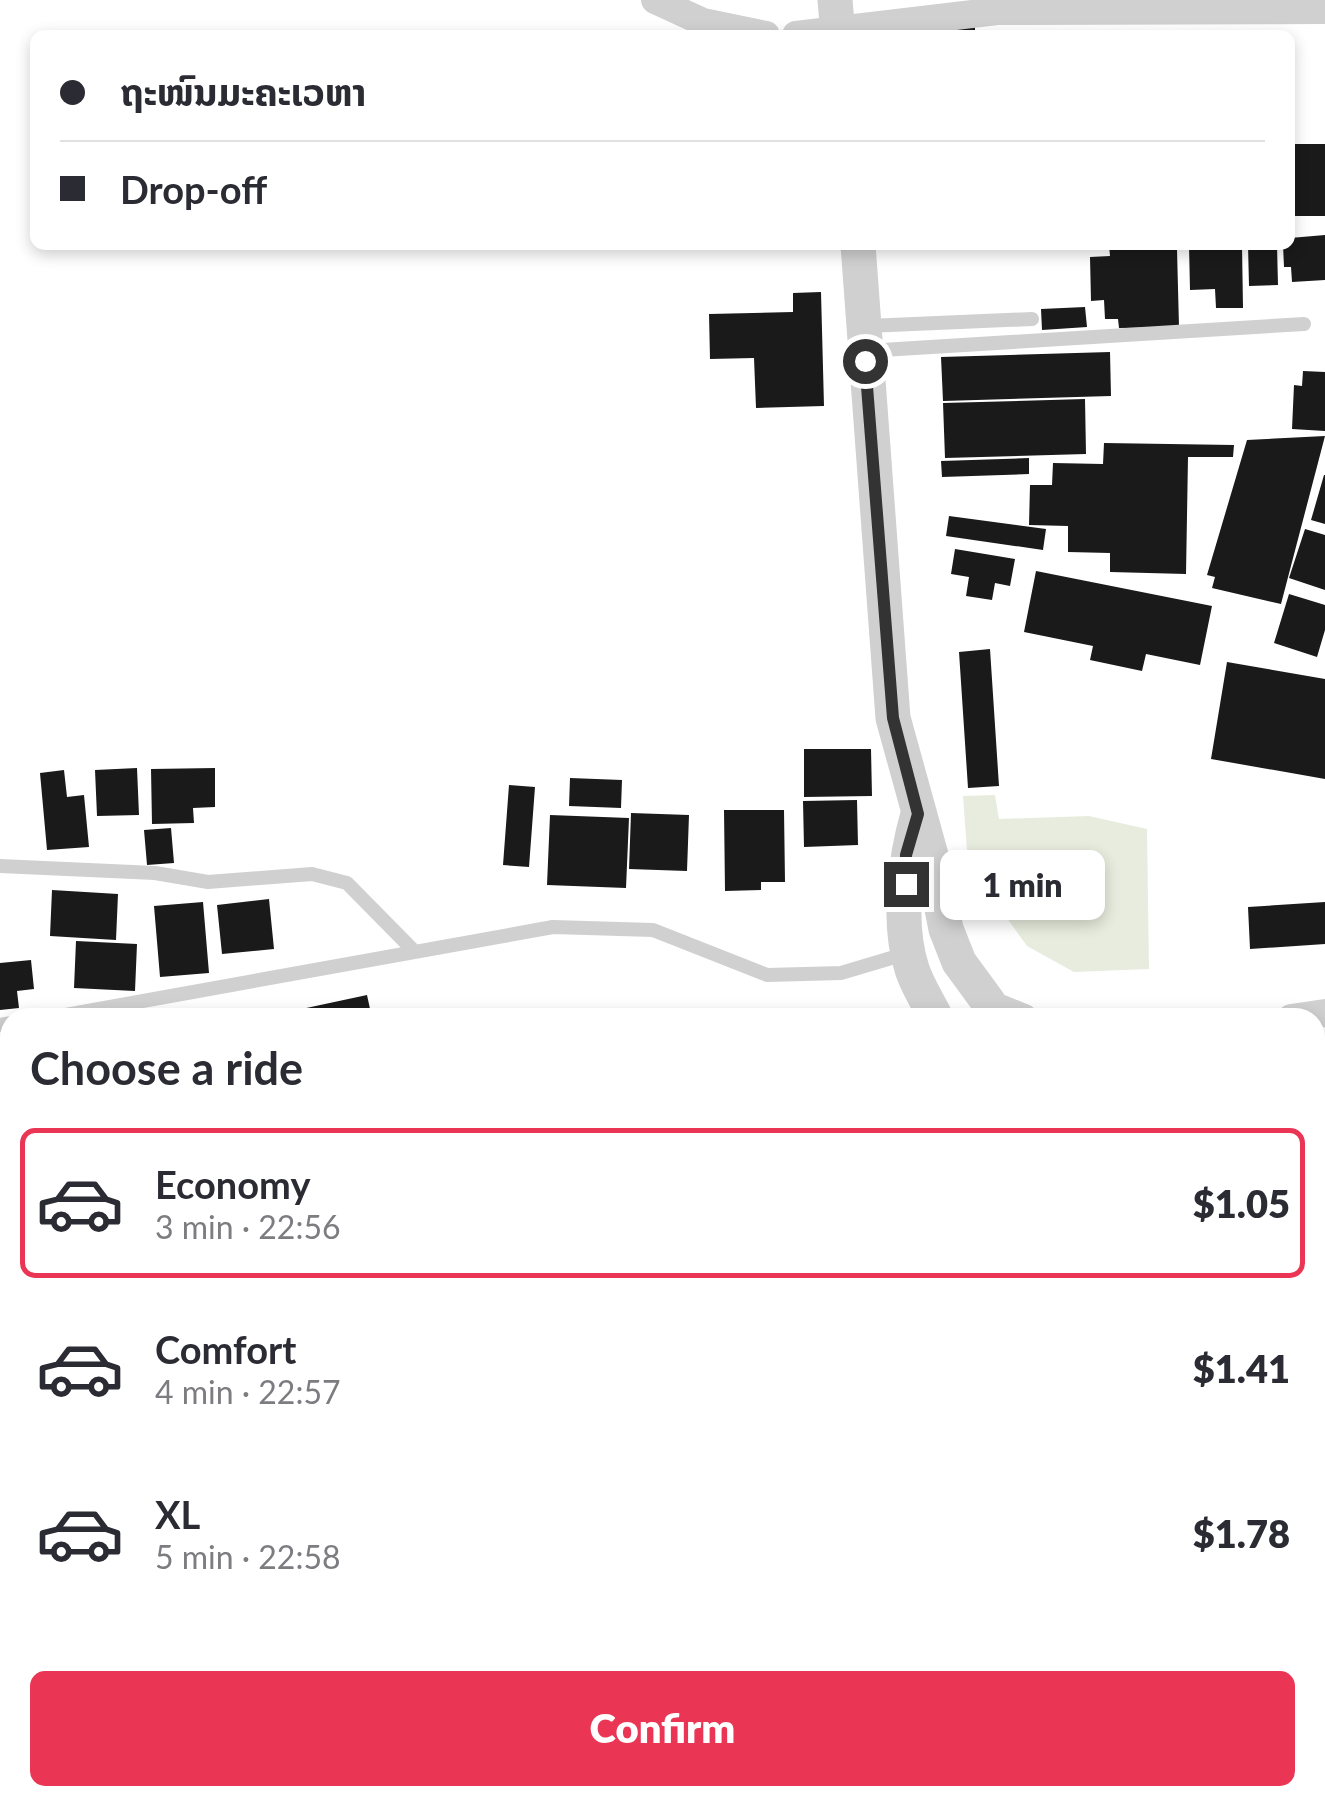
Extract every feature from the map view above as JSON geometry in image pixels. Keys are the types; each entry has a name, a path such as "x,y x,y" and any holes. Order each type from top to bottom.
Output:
{"street":[{"path":"655,0 703,22 742,30"},
{"path":"812,30 837,22 997,11 1325,10"},
{"path":"858,250 893,718 932,859 946,930 959,962 1003,1008"},
{"path":"918,814 906,855 908,953 912,970 934,1008"},
{"path":"955,1008 961,1004 984,1008"}],"lane":[{"path":"866,338 1032,319"},
{"path":"866,338 1304,324"},
{"path":"0,866 154,874 208,882 312,874 347,883 413,950"},
{"path":"103,1008 552,927 653,930 767,976 841,973 908,953"}],"shaded area":[{"path":"995,795 999,819 1089,816 1147,829 1149,969 1074,972 1027,946 968,864 963,796"}],"building":[{"path":"975,26 975,30 915,30"},
{"path":"1295,144 1325,144 1325,216 1295,216"},
{"path":"1325,235 1325,280 1292,282 1291,267 1284,267 1283,250 1295,250 1295,238"},
{"path":"1109,250 1177,250 1179,327 1119,328 1118,319 1105,319 1104,300 1091,301 1090,257 1110,256"},
{"path":"1189,250 1242,250 1243,308 1216,308 1215,289 1190,290"},
{"path":"1248,250 1277,250 1278,285 1249,286"},
{"path":"821,292 824,406 756,408 754,358 710,359 709,314 793,312 793,293"},
{"path":"1085,307 1087,327 1042,330 1041,309"},
{"path":"1110,352 1111,396 943,401 941,357"},
{"path":"1303,371 1325,372 1325,431 1292,429 1294,385 1302,386"},
{"path":"1085,399 1086,454 945,458 943,403"},
{"path":"1325,436 1281,604 1212,588 1215,577 1207,575 1247,440"},
{"path":"1104,443 1234,445 1233,457 1188,457 1186,574 1110,572 1110,553 1068,552 1068,526 1029,525 1030,485 1052,485 1053,463 1103,464"},
{"path":"1029,458 1029,474 942,477 941,461"},
{"path":"1325,475 1325,524 1311,520"},
{"path":"949,516 1046,529 1043,550 946,536"},
{"path":"1305,529 1325,535 1325,590 1289,578"},
{"path":"955,549 1015,559 1010,586 995,583 992,600 966,596 969,577 951,574"},
{"path":"1036,571 1212,606 1200,665 1146,654 1142,671 1090,660 1093,646 1024,632"},
{"path":"1289,594 1325,605 1325,630 1317,657 1274,643"},
{"path":"990,649 999,786 968,788 959,652"},
{"path":"1227,662 1325,679 1325,779 1211,759"},
{"path":"804,749 871,749 872,796 804,797"},
{"path":"137,768 139,815 97,816 95,770"},
{"path":"215,768 215,807 193,808 194,823 152,824 151,769"},
{"path":"64,770 67,797 84,795 89,847 47,850 40,773"},
{"path":"570,778 622,780 621,808 569,806"},
{"path":"509,785 535,787 529,867 503,865"},
{"path":"857,800 858,845 804,847 803,801"},
{"path":"724,810 784,810 785,882 761,882 761,890 725,891"},
{"path":"631,813 689,815 687,871 629,869"},
{"path":"550,815 629,818 626,888 547,885"},
{"path":"171,828 174,863 147,865 144,830"},
{"path":"52,890 118,894 116,940 50,936"},
{"path":"269,899 274,949 222,954 217,905"},
{"path":"203,902 209,973 160,977 154,906"},
{"path":"1325,902 1325,944 1250,949 1248,907"},
{"path":"76,941 137,944 135,991 74,988"},
{"path":"31,960 34,989 17,991 19,1008 0,1008 0,963"},
{"path":"367,995 370,1008 306,1008"}],"route":[{"path":"865,361 893,718 918,814 906,855 906,884"}]}
